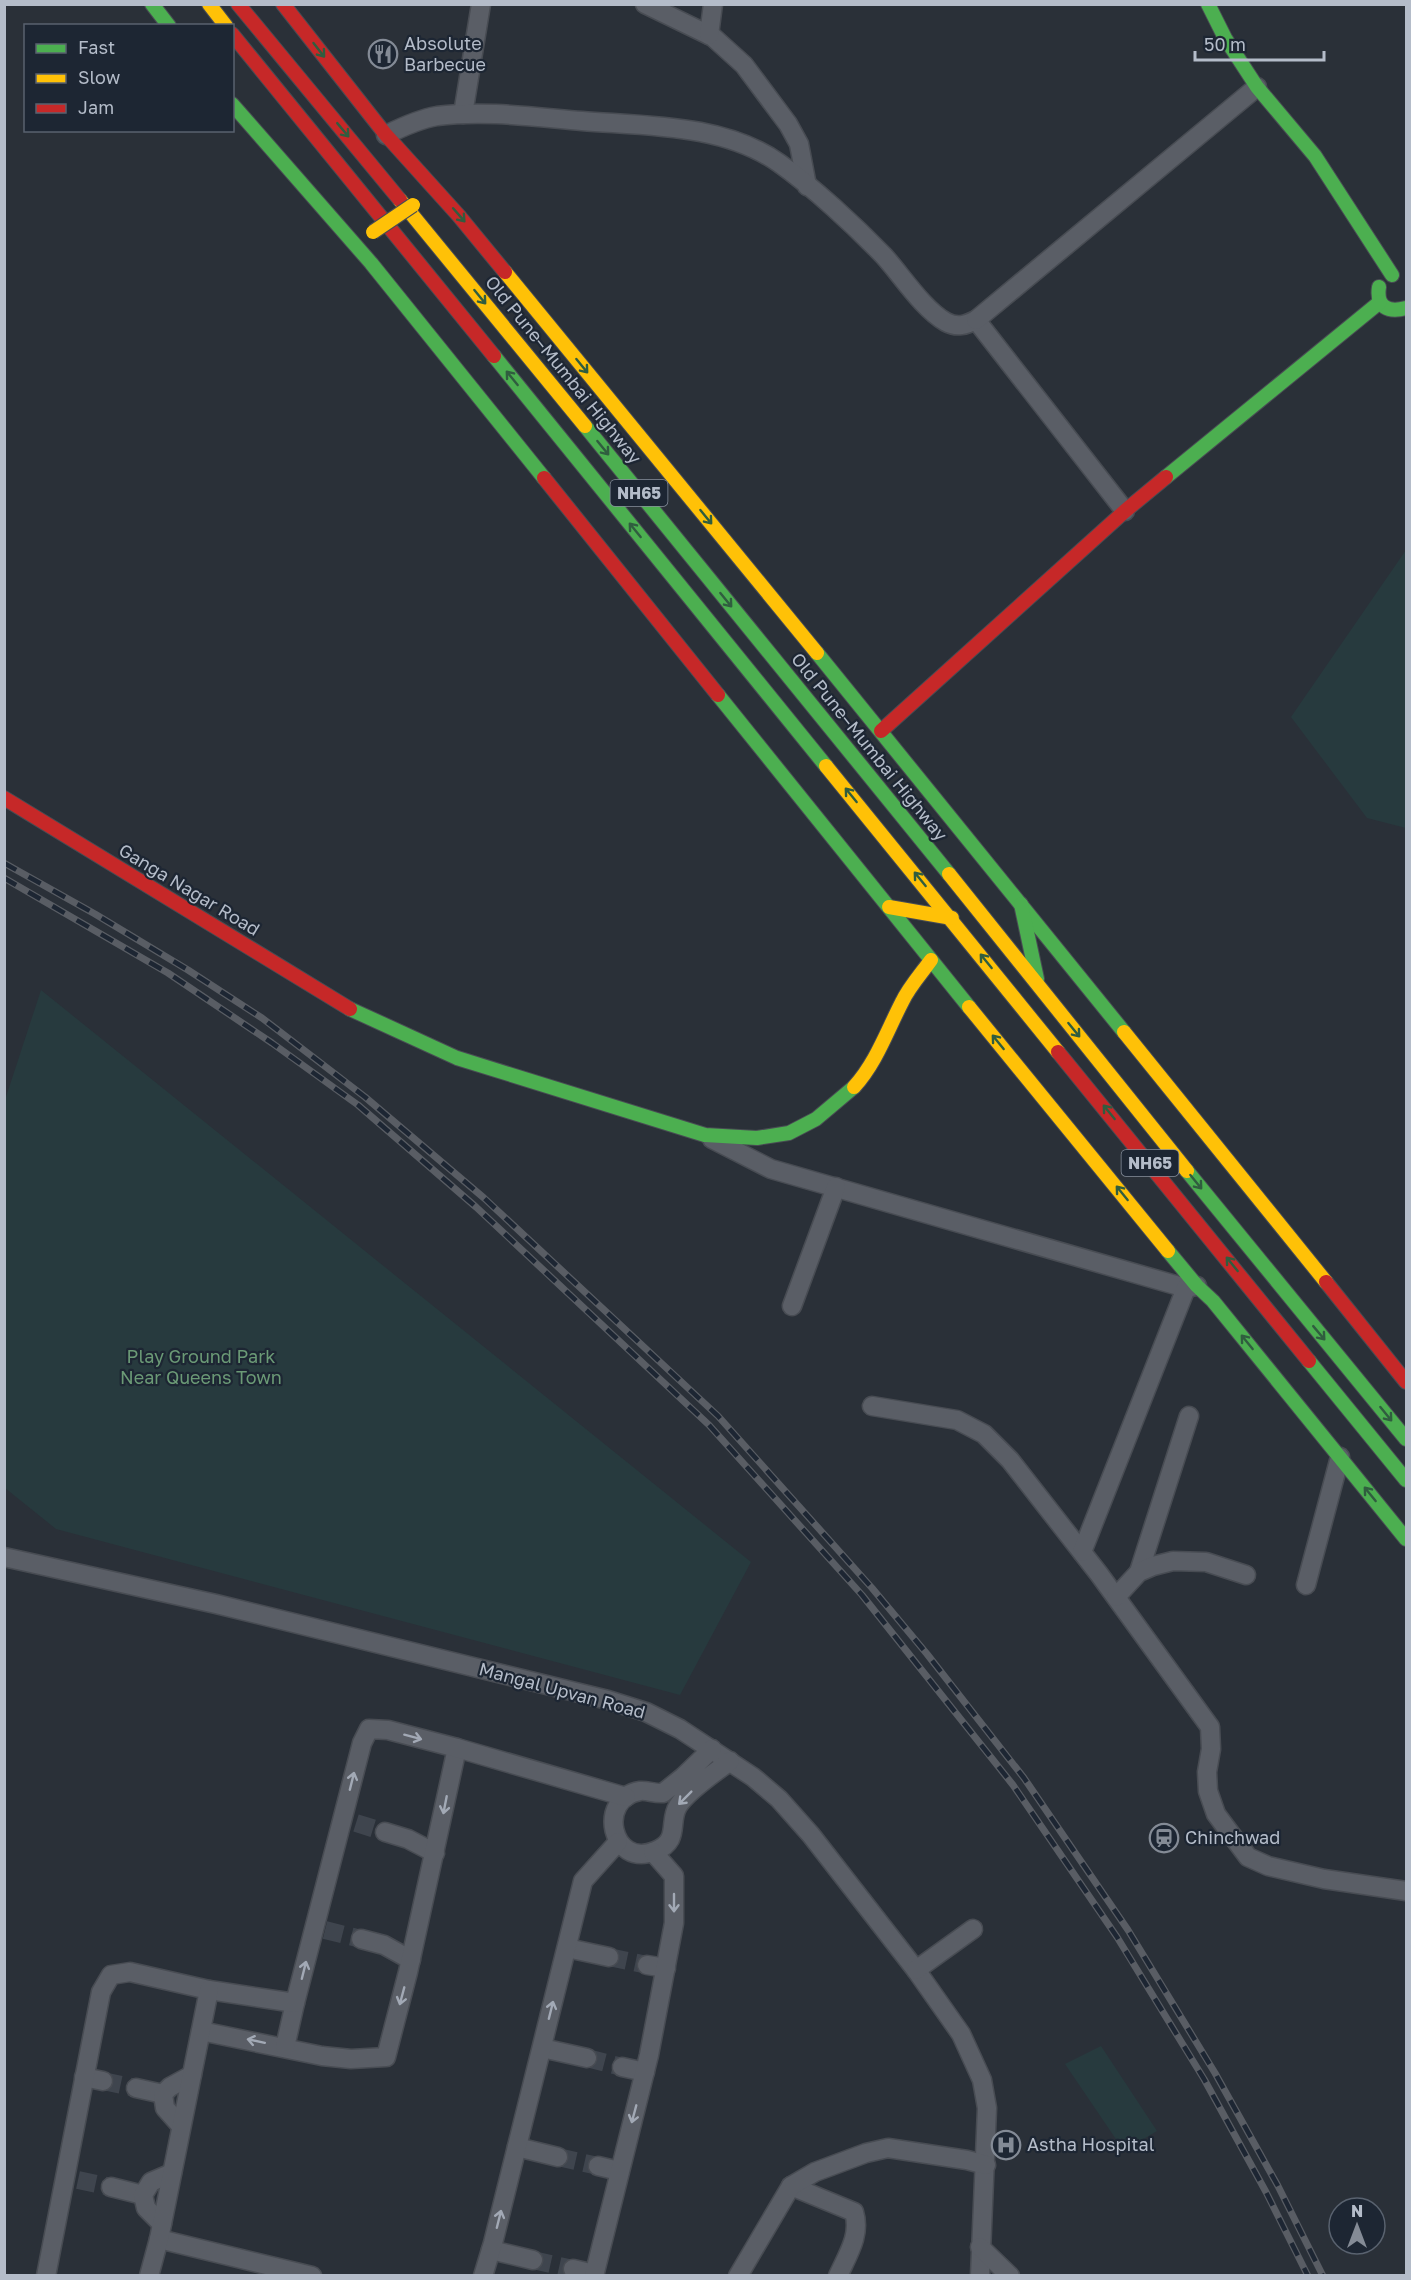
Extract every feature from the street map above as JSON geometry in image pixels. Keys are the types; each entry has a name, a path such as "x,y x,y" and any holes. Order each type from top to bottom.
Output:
{"main road":[{"path":"152,4 167,24"},
{"path":"209,4 224,24"},
{"name":"Old Pune–Mumbai Highway","path":"238,4 448,258 1038,984"},
{"path":"283,4 386,135 459,216 881,731 1407,1382"},
{"path":"1208,4 1225,38 1257,87 1315,156 1392,275"},
{"name":"NH65","path":"234,36 1407,1480"},
{"path":"234,106 355,245 932,960 1192,1287 1213,1301 1407,1539"},
{"path":"355,245 436,189"},
{"path":"1406,278 1392,275 1383,280 1378,288 1380,302 1390,311 1407,308"},
{"path":"881,731 1125,511 1380,302"},
{"name":"Ganga Nagar Road","path":"4,798 356,1013 458,1058 705,1135 757,1138 789,1133 816,1119 846,1095 863,1077 875,1058 903,999 932,960"},
{"path":"1021,904 1038,984"},
{"path":"889,907 952,918"},
{"name":"NH65","path":"1038,984 1260,1262 1407,1439"}],"street":[{"path":"463,114 481,4"},
{"path":"645,4 709,34 744,65 788,124 799,144 807,186"},
{"path":"709,34 713,4"},
{"path":"386,135 409,124 434,117 463,114 524,115 696,132 752,147 778,163 807,186 883,255 933,312 946,322 957,326 976,320 1257,87"},
{"path":"976,320 1125,511"},
{"path":"705,1135 771,1169 1192,1287 1082,1552"},
{"path":"792,1306 836,1187"},
{"path":"872,1406 957,1420 984,1434 1010,1460 1116,1597 1210,1727 1208,1791 1216,1814 1248,1857 1260,1864 1324,1879 1407,1891"},
{"path":"1139,1572 1189,1416"},
{"path":"1306,1585 1340,1457"},
{"name":"Mangal Upvan Road","path":"4,1557 216,1604 599,1698 646,1712 680,1729 753,1777 787,1808 811,1835 916,1970 962,2034 982,2080 987,2108 980,2276"},
{"path":"1116,1597 1139,1572 1153,1566 1190,1560 1206,1562 1246,1575"},
{"path":"285,2047 295,2003 320,1928 349,1821 362,1743 369,1729 388,1730 457,1748 626,1797"},
{"path":"201,2031 331,2057 351,2059 386,2057 416,1940 457,1748"},
{"path":"712,1749 663,1793 640,1791 626,1797 616,1808 613,1821 618,1842 627,1850 638,1853 653,1852 666,1845 674,1832 676,1809 682,1800 730,1761"},
{"path":"385,1832 408,1839 435,1853"},
{"path":"408,1839 439,1834"},
{"path":"483,2276 583,1881 618,1842"},
{"path":"573,2269 594,2275 645,2072 666,1968 674,1923 674,1876 653,1852"},
{"path":"916,1970 973,1929"},
{"path":"361,1939 384,1945 411,1960"},
{"path":"384,1945 416,1940"},
{"path":"567,1948 609,1957"},
{"path":"648,1965 666,1968"},
{"path":"46,2276 71,2179 84,2077 101,1992 111,1975 130,1972 208,1990 295,2003"},
{"path":"149,2276 208,1990"},
{"path":"542,2048 587,2058"},
{"path":"622,2067 645,2072"},
{"path":"181,2126 165,2108 163,2094 170,2086 192,2075"},
{"path":"84,2077 103,2081"},
{"path":"136,2088 163,2094"},
{"path":"517,2147 558,2157"},
{"path":"738,2276 791,2186 815,2172 838,2162 888,2148 986,2164"},
{"path":"598,2166 619,2171"},
{"path":"172,2173 151,2182 144,2195 146,2208 160,2231 244,2267 312,2276"},
{"path":"791,2186 854,2212 858,2224 854,2241 838,2276"},
{"path":"111,2187 144,2195"},
{"path":"980,2247 1010,2276"},
{"path":"491,2250 533,2260"}],"green space":[{"path":"1406,550 1406,828 1367,818 1291,717"},
{"name":"Play Ground Park Near Queens Town","path":"41,990 751,1562 680,1695 56,1529 5,1488 5,1100"},
{"path":"1101,2046 1157,2131 1124,2151 1065,2064"}],"tunnel":[{"path":"356,1823 385,1832"},
{"path":"325,1930 361,1939"},
{"path":"609,1957 647,1965"},
{"path":"587,2058 622,2067"},
{"path":"103,2081 136,2088"},
{"path":"558,2157 598,2166"},
{"path":"78,2180 111,2187"},
{"path":"533,2260 573,2269"}],"railway":[{"path":"4,863 188,970 262,1018 365,1097 484,1198 718,1416 872,1588 1024,1778 1128,1930 1215,2073 1278,2186 1323,2276"},
{"path":"4,878 168,973 272,1043 358,1105 476,1207 709,1425 862,1595 1013,1785 1117,1937 1204,2079 1266,2192 1308,2276"}],"traffic: fast":[{"path":"152,4 167,24"},
{"path":"1208,4 1225,38 1257,87 1315,156 1392,275"},
{"path":"234,106 371,263 544,478"},
{"path":"1379,287 1381,304 1394,310 1406,308"},
{"path":"1166,477 1380,302"},
{"path":"494,356 826,766"},
{"path":"585,426 949,874"},
{"path":"817,653 1124,1032"},
{"path":"718,695 969,1007"},
{"path":"1021,904 1037,979"},
{"path":"350,1009 457,1058 705,1135 757,1138 789,1133 816,1119 854,1087"},
{"path":"1187,1171 1406,1439"},
{"path":"1168,1251 1197,1286 1213,1301 1406,1539"},
{"path":"1309,1361 1406,1480"}],"traffic: slow":[{"path":"209,4 224,24"},
{"path":"400,200 585,426"},
{"path":"373,232 413,205"},
{"path":"505,272 817,653"},
{"path":"826,766 1058,1052"},
{"path":"949,874 1187,1171"},
{"path":"889,907 952,918"},
{"path":"854,1087 875,1057 908,991 931,960"},
{"path":"969,1007 1168,1251"},
{"path":"1124,1032 1326,1282"}],"traffic: jam":[{"path":"238,4 400,200"},
{"path":"283,4 386,135 459,216 505,272"},
{"path":"234,36 494,356"},
{"path":"881,731 1125,511 1166,477"},
{"path":"544,478 718,695"},
{"path":"4,798 350,1009"},
{"path":"1058,1052 1309,1361"},
{"path":"1326,1282 1406,1382"}],"place":[{"name":"Absolute Barbecue","path":"383,54"},
{"name":"Chinchwad","path":"1164,1838"},
{"name":"Astha Hospital","path":"1006,2145"}]}
